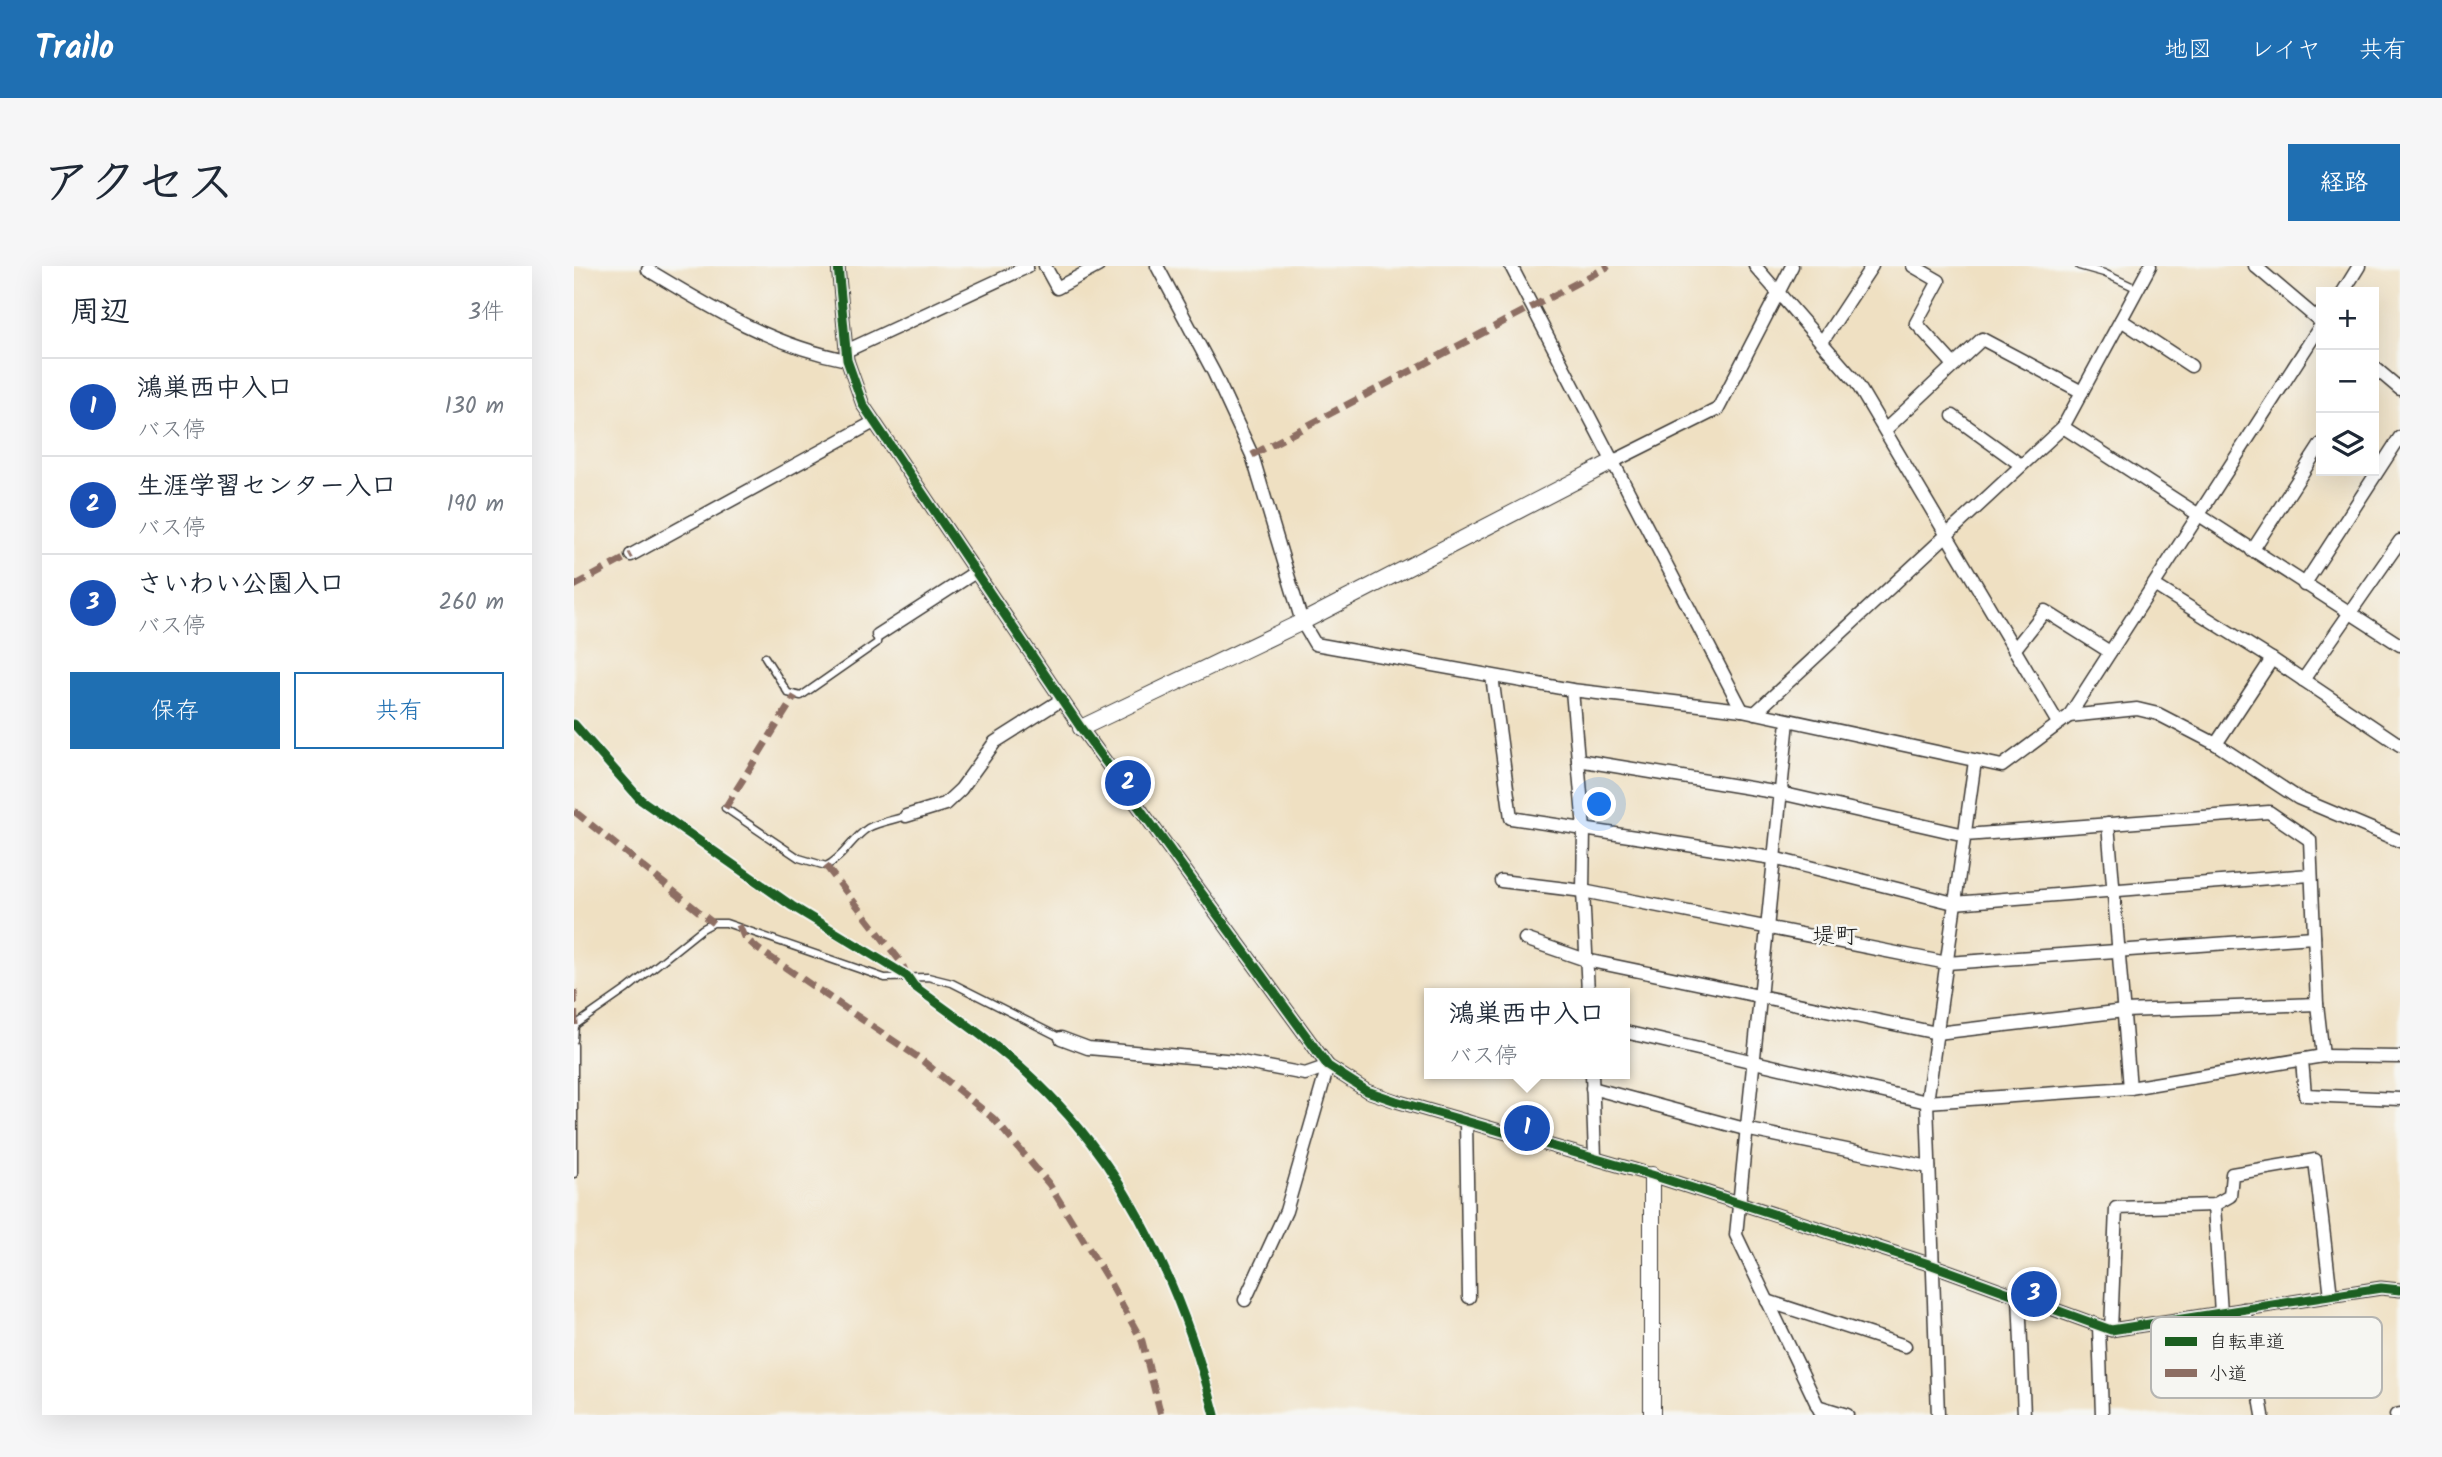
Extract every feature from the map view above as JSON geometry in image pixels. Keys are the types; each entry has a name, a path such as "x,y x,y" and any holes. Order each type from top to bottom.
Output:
{"street":[{"path":"838,266 846,355 855,387 874,422 1061,700 1328,1066 1367,1091 1595,1157 1738,1202 1932,1265 2105,1328 2151,1322"},
{"path":"643,268 718,313 759,332 846,355 1029,266"},
{"path":"1045,266 1057,288 1098,266"},
{"path":"1157,266 1214,373 1252,455 1302,622 1315,644 1572,690 1749,711 2002,766 2063,720 2154,585 2316,332"},
{"path":"1511,266 1749,711"},
{"path":"1755,266 1856,382 2014,650 2063,720"},
{"path":"1081,728 1302,622 1718,409 1792,266"},
{"path":"1822,342 1872,266"},
{"path":"1913,266 1938,281 1916,323 1954,365"},
{"path":"1749,711 1947,536 2063,427 2150,266"},
{"path":"2255,266 2316,320"},
{"path":"2346,287 2359,266"},
{"path":"2121,320 2191,366"},
{"path":"1886,429 1982,339 2081,392"},
{"path":"2379,371 2400,389"},
{"path":"1953,416 2021,465"},
{"path":"631,555 874,422"},
{"path":"2063,427 2198,517 2400,645"},
{"path":"2304,584 2400,437"},
{"path":"2252,551 2316,452"},
{"path":"2303,680 2399,543"},
{"path":"878,635 974,573"},
{"path":"2154,585 2272,659 2400,745"},
{"path":"2014,650 2045,611 2110,652"},
{"path":"2216,744 2272,659"},
{"path":"1492,676 1511,818 1773,858 1954,903 2310,875"},
{"path":"1572,690 1584,829 1583,891 1588,988"},
{"path":"906,816 945,804 961,789 995,742 1061,700"},
{"path":"2063,720 2137,709 2158,713 2216,744 2298,798 2400,841"},
{"path":"1788,721 1736,1236 1819,1410 1847,1415"},
{"path":"1578,760 1780,793 1965,835 2269,812 2310,840 2317,1004 2323,1056"},
{"path":"1938,1415 1927,1102 1975,761"},
{"path":"2108,824 2130,1088"},
{"path":"1502,881 1583,891 1947,963 2314,937"},
{"path":"1525,939 1586,960 1937,1033 2124,1012 2317,1004"},
{"path":"1630,1033 1927,1102 2130,1088 2323,1056 2400,1058"},
{"path":"1061,1038 1088,1048 1236,1060 1305,1074 1328,1066"},
{"path":"2302,1060 2305,1095 2400,1099"},
{"path":"1245,1300 1286,1210 1328,1066"},
{"path":"1592,1079 1595,1157"},
{"path":"1592,1088 1745,1129 1929,1167"},
{"path":"1466,1121 1469,1297"},
{"path":"2102,1415 2105,1328 2116,1208 2214,1205 2230,1196 2231,1174 2315,1160 2331,1296"},
{"path":"1652,1175 1652,1415"},
{"path":"2214,1205 2221,1313"},
{"path":"2190,1317 2381,1288 2400,1290"},
{"path":"2019,1295 2024,1415"},
{"path":"1767,1301 1905,1346"},
{"path":"2244,1309 2245,1317"}],"lane":[{"path":"2079,266 2104,273 2138,289"},
{"path":"765,657 788,693 801,696 877,643 878,635"},
{"path":"725,808 759,834 799,858 827,866 838,860 850,844 869,828 906,816"},
{"path":"574,1040 575,1026 702,929 713,923 726,922 885,978 928,977 953,983 1061,1038"},
{"path":"574,1045 574,1174"}],"marked path":[{"path":"1252,455 1609,266"},
{"path":"574,586 631,555"},
{"path":"725,808 795,696"},
{"path":"574,811 713,923"},
{"path":"826,866 901,962 906,973"},
{"path":"739,925 744,937 758,949 919,1058 994,1119 1049,1184 1110,1283 1142,1341 1161,1415"},
{"path":"574,990 575,1026"}],"cycle path":[{"path":"838,266 847,360 863,405 1081,728 1328,1066 1367,1091 1396,1101 1652,1175 1932,1265 2111,1330 2151,1324"},
{"path":"574,724 641,800 792,906 907,976 914,986 1014,1062 1063,1109 1122,1188 1146,1231 1186,1321 1215,1415"},
{"path":"2195,1317 2381,1288 2400,1290"}],"place":[{"name":"生涯学習センター入口","path":"1128,783"},
{"name":"鴻巣西中入口","path":"1527,1128"},
{"name":"さいわい公園入口","path":"2034,1294"}],"district":[{"name":"堤町","path":"1835,935"}]}
